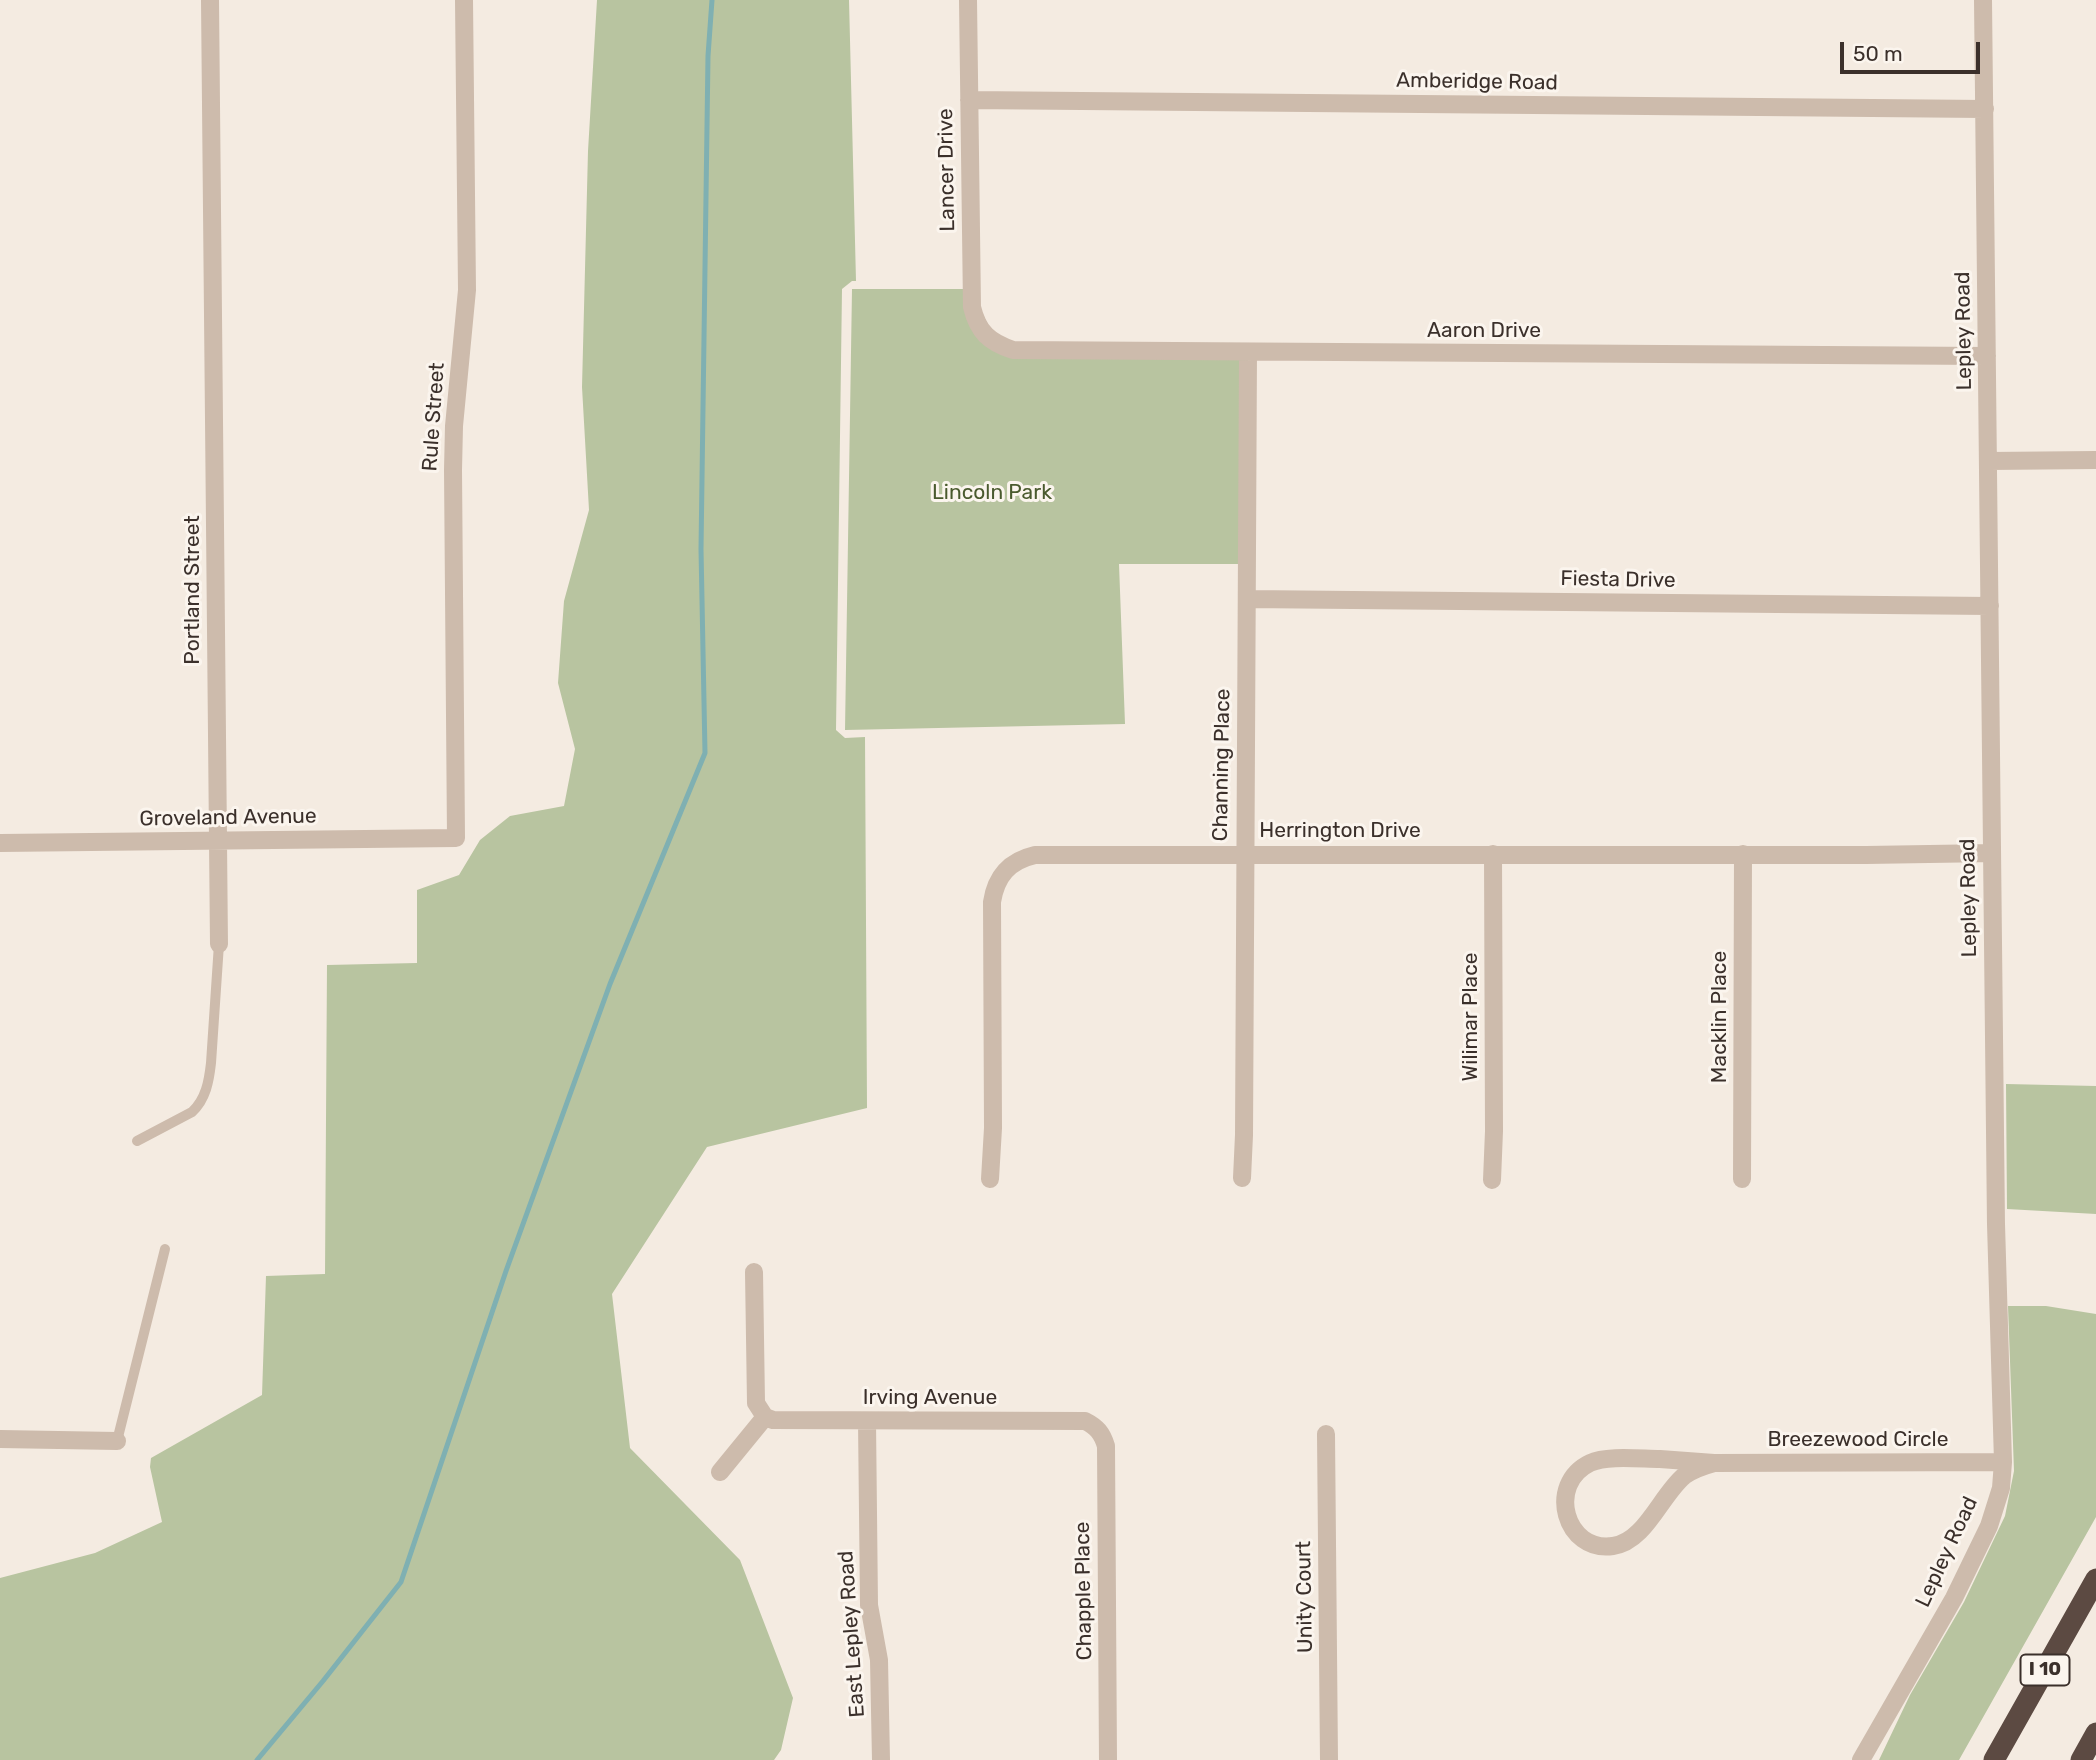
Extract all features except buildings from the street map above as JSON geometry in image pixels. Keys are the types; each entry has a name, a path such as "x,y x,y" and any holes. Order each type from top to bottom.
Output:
{"highway":[{"name":"I 10","path":"1994,1760 2096,1579"},
{"path":"2081,1760 2096,1733"}],"street":[{"name":"Portland Street","path":"210,0 219,944"},
{"name":"Rule Street","path":"456,838 453,470 454,426 467,290 464,0"},
{"name":"Lancer Drive","path":"968,0 972,307 975,319 985,335"},
{"name":"Lepley Road","path":"1861,1760 1954,1598 1989,1527 2001,1488 2003,1462 1996,1237 1983,0"},
{"name":"Amberidge Road","path":"969,100 1985,109"},
{"name":"Aaron Drive","path":"985,335 997,344 1013,350 1987,356"},
{"name":"Channing Place","path":"1242,1178 1248,352"},
{"path":"1989,461 2096,460"},
{"name":"Fiesta Drive","path":"1247,599 1990,606"},
{"name":"Groveland Avenue","path":"0,844 456,838"},
{"name":"Herrington Drive","path":"990,1179 993,1128 992,902 998,878 1009,866 1023,858 1035,855 1992,853"},
{"name":"Wilimar Place","path":"1492,1180 1493,854"},
{"name":"Macklin Place","path":"1742,1179 1743,854"},
{"path":"720,1472 765,1417 756,1404 754,1272"},
{"name":"Irving Avenue","path":"765,1417 773,1420 1085,1421 1094,1426"},
{"name":"East Lepley Road","path":"867,1421 869,1605 880,1660 881,1760"},
{"name":"Chapple Place","path":"1094,1426 1102,1434 1106,1446 1108,1760"},
{"name":"Unity Court","path":"1326,1434 1329,1760"},
{"path":"0,1439 117,1441"},
{"name":"Breezewood Circle","path":"1714,1463 1699,1467 1686,1475 1637,1534 1626,1542 1613,1546 1585,1540 1571,1527 1566,1516 1564,1501 1567,1486 1576,1473 1598,1460 1660,1459 1714,1463 2003,1462"}],"lane":[{"name":"Portland Street","path":"137,1141 192,1112 204,1096 211,1063 219,944"},
{"path":"117,1441 165,1249"}],"green space":[{"path":"597,0 849,0 856,281 842,289 836,730 845,738 865,737 867,1108 707,1147 612,1294 630,1448 740,1560 793,1698 781,1750 774,1760 0,1760 0,1578 95,1553 162,1522 150,1467 151,1458 262,1395 266,1276 325,1274 327,965 417,963 417,890 459,875 480,840 510,816 564,806 575,749 558,683 564,601 589,510 582,387 588,151"},
{"name":"Lincoln Park","path":"852,289 971,289 997,344 1248,352 1247,564 1119,564 1125,724 845,730"},
{"path":"2006,1084 2096,1086 2096,1214 2007,1209"},
{"path":"2008,1306 2046,1306 2096,1314 2096,1517 1959,1760 1879,1760 1910,1695 1964,1602 2005,1516 2014,1471"}],"waterway":[{"path":"257,1760 401,1582 506,1271 610,984 705,753 701,549 708,56 712,0"}]}
